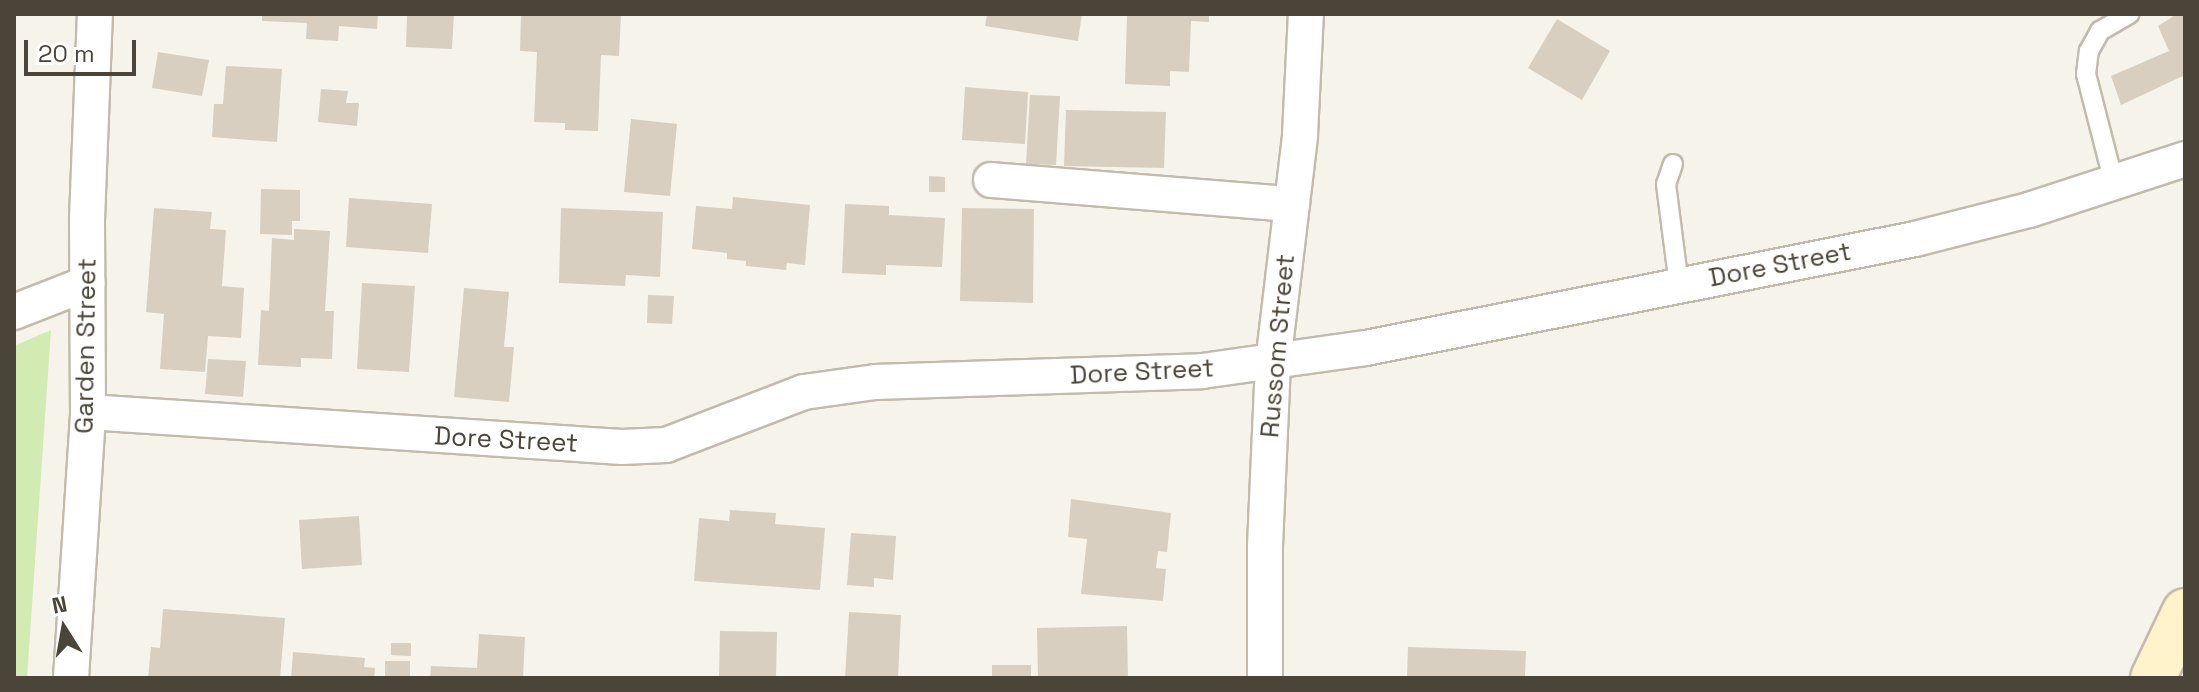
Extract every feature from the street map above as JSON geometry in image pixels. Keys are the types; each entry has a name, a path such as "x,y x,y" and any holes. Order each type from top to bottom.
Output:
{"street":[{"name":"Garden Street","path":"71,678 88,412 95,14"},
{"name":"Russom Street","path":"1265,678 1265,546 1273,363 1292,204 1306,14"},
{"name":"Dore Street","path":"88,412 368,432 651,446 698,435 750,410 804,392 875,382 1202,371 1273,363 1915,239 2029,210 2185,159"},
{"path":"991,180 1292,204"},
{"path":"14,312 88,283"},
{"path":"2153,678 2185,611"}],"lane":[{"path":"2114,183 2086,74 2089,51 2100,31 2130,14"},
{"path":"1673,164 1666,184 1679,286"}],"green space":[{"path":"51,330 27,678 14,678 14,346"}],"building":[{"path":"262,14 378,14 377,29 339,26 338,41 306,39 307,23 262,21"},
{"path":"407,14 454,14 452,49 406,47"},
{"path":"521,14 621,14 619,56 601,55 598,131 565,130 565,123 534,122 537,52 520,51"},
{"path":"987,14 1082,14 1078,41 985,26"},
{"path":"1127,14 1209,14 1209,22 1191,21 1189,72 1170,71 1170,86 1125,84"},
{"path":"2177,14 2185,14 2185,75 2121,105 2111,76 2169,51 2158,26"},
{"path":"1557,19 1610,51 1582,100 1528,68"},
{"path":"158,52 209,60 202,96 152,88"},
{"path":"226,66 282,69 277,142 212,137 214,104 223,104"},
{"path":"965,87 1028,92 1025,144 962,140"},
{"path":"321,89 348,91 346,103 359,103 357,126 318,122"},
{"path":"1030,95 1060,96 1056,165 1026,164"},
{"path":"1066,110 1166,112 1164,168 1064,166"},
{"path":"631,119 677,124 670,196 624,192"},
{"path":"929,176 945,177 945,192 929,192"},
{"path":"261,189 300,190 300,221 292,221 292,235 260,234"},
{"path":"733,197 810,205 805,265 787,263 786,270 746,266 746,261 727,259 727,253 692,249 696,206 732,209"},
{"path":"349,198 432,204 428,253 346,247"},
{"path":"845,204 889,206 889,215 945,218 942,267 886,265 886,275 842,273"},
{"path":"154,208 212,212 210,229 226,230 222,286 244,288 241,338 208,336 205,372 160,369 164,314 146,312"},
{"path":"561,208 663,212 660,277 626,275 625,286 559,283"},
{"path":"962,208 1034,209 1033,303 960,301"},
{"path":"294,229 330,231 325,311 334,311 332,359 301,358 301,367 258,365 261,310 269,311 272,238 294,240"},
{"path":"362,283 415,286 409,372 357,369"},
{"path":"464,288 509,292 504,347 514,347 509,402 454,397"},
{"path":"648,295 674,296 672,324 647,323"},
{"path":"208,359 246,361 243,397 205,394"},
{"path":"1071,499 1171,513 1167,552 1158,551 1156,568 1166,569 1163,601 1081,594 1087,539 1068,537"},
{"path":"730,510 776,513 775,524 825,528 820,590 694,581 699,518 729,521"},
{"path":"359,516 362,565 302,569 299,520"},
{"path":"851,533 896,536 893,580 874,578 874,587 847,585"},
{"path":"163,609 285,618 280,678 148,678 151,647 160,648"},
{"path":"849,612 901,615 898,678 845,678"},
{"path":"1127,626 1128,678 1038,678 1037,628"},
{"path":"720,631 777,632 776,677 719,676"},
{"path":"479,634 525,637 523,678 430,678 431,666 477,668"},
{"path":"391,643 411,643 411,656 391,655"},
{"path":"1408,647 1526,651 1525,676 1407,678"},
{"path":"293,652 365,658 364,667 375,668 374,678 291,678"},
{"path":"385,661 410,661 410,678 385,678"},
{"path":"992,665 1031,665 1031,678 992,678"}]}
